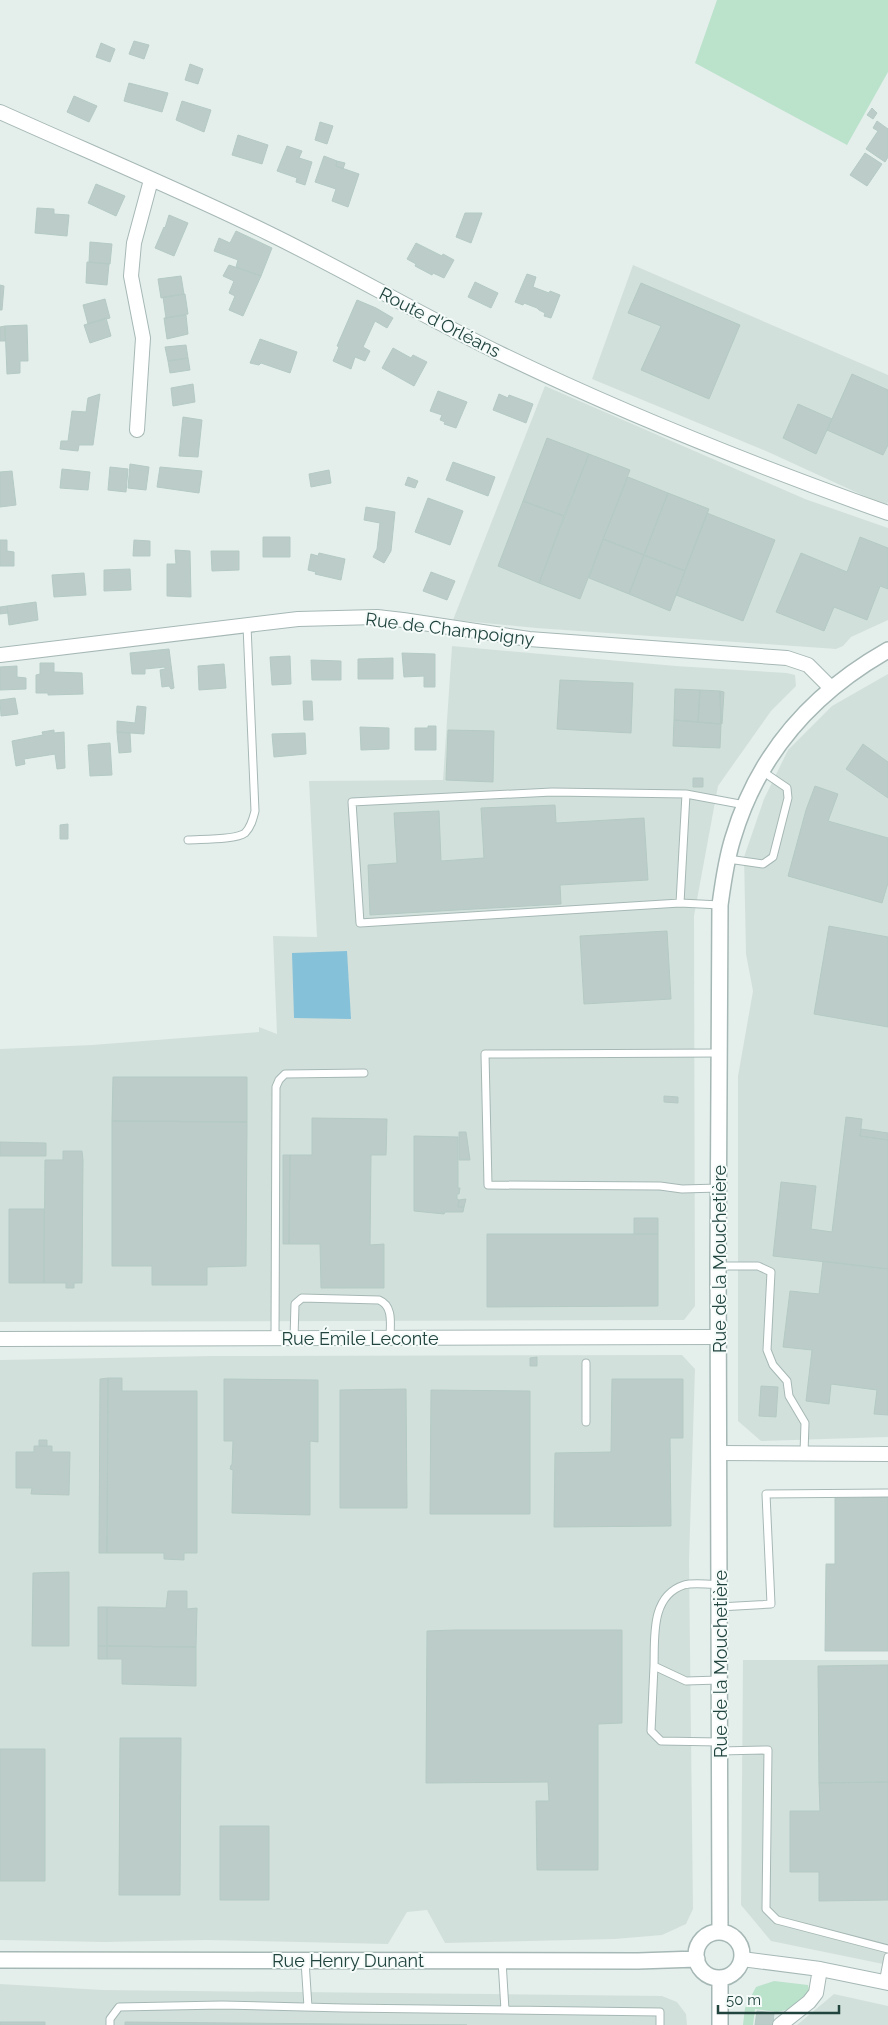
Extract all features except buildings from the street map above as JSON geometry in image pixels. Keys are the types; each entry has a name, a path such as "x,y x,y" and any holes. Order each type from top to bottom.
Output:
{"street":[{"name":"Route d'Orléans","path":"0,112 282,240 497,352 604,402 750,462 888,513"},
{"path":"137,430 143,338 131,276 134,243 150,180"},
{"name":"Rue de Champoigny","path":"0,655 315,618 378,618 529,639 787,658 808,665 831,688"},
{"name":"Rue de la Mouchetière","path":"720,1932 718,1266 720,906 727,859 745,804 762,771 790,730 831,688 888,650"},
{"name":"Rue Émile Leconte","path":"0,1339 719,1337"},
{"path":"719,1452 888,1454"},
{"path":"720,1932 734,1938 742,1951 742,1959 734,1972 720,1978 708,1975 702,1970 697,1959 697,1952 702,1940 707,1936 720,1932"},
{"name":"Rue Henry Dunant","path":"0,1960 638,1961 697,1959"},
{"path":"742,1959 820,1969 886,1983"},
{"path":"780,2025 809,2002 816,1992 820,1969"},
{"path":"720,1978 720,2025"}],"lane":[{"path":"188,840 244,834 251,825 255,811 247,626"},
{"path":"727,859 763,864 773,857 788,798 787,788 762,771"},
{"path":"720,906 680,903 360,922 352,802 552,792 686,794 745,804"},
{"path":"680,903 686,794"},
{"path":"719,1053 485,1054 488,1185 719,1188"},
{"path":"275,1338 276,1087 278,1080 285,1074 364,1073"},
{"path":"718,1266 758,1266 771,1272 767,1350 773,1365 787,1381 789,1396 805,1424 804,1453"},
{"path":"294,1338 295,1304 302,1298 379,1300 384,1302 389,1310 390,1338"},
{"path":"586,1363 586,1422"},
{"path":"719,1607 771,1604 766,1494 888,1493"},
{"path":"720,1584 684,1585 667,1595 655,1617 651,1732 661,1741 768,1750 766,1909 777,1920 888,1949"},
{"path":"654,1666 686,1681 720,1680"},
{"path":"886,1983 888,1957"},
{"path":"305,1960 308,2007"},
{"path":"502,1961 505,2010"},
{"path":"110,2025 110,2019 119,2007 222,2005 660,2012 660,2025"}],"shaded area":[{"path":"633,265 888,375 888,502 886,506 766,451 592,379"},
{"path":"545,386 805,499 888,528 888,620 851,637 843,646 836,649 536,628 453,620"},
{"path":"452,646 795,675 796,686 771,711 718,786 694,916 695,1306 684,1320 0,1322 0,1049 92,1045 259,1032 259,1027 277,1034 273,936 317,937 309,781 443,780"},
{"path":"888,674 888,1437 761,1441 738,1421 738,1076 753,991 746,954 744,857 764,799 788,750 832,706"},
{"path":"682,1355 695,1369 689,1561 693,1909 686,1924 662,1935 615,1939 445,1943 427,1910 407,1912 388,1944 207,1940 104,1942 0,1940 0,1360 210,1356"},
{"path":"743,1660 888,1660 888,1965 771,1941 741,1905"},
{"path":"0,1984 103,1990 662,1996 677,2002 686,2014 687,2025 0,2025"},
{"path":"834,1994 888,2006 888,2025 797,2025"}],"green space":[{"path":"717,0 888,0 888,72 847,145 695,63"},
{"path":"774,1981 808,1985 809,1990 795,2008 777,2012 755,2009 753,2025 743,2025 745,2008 756,1987"}],"water":[{"path":"347,951 351,1019 294,1018 292,953"}]}
